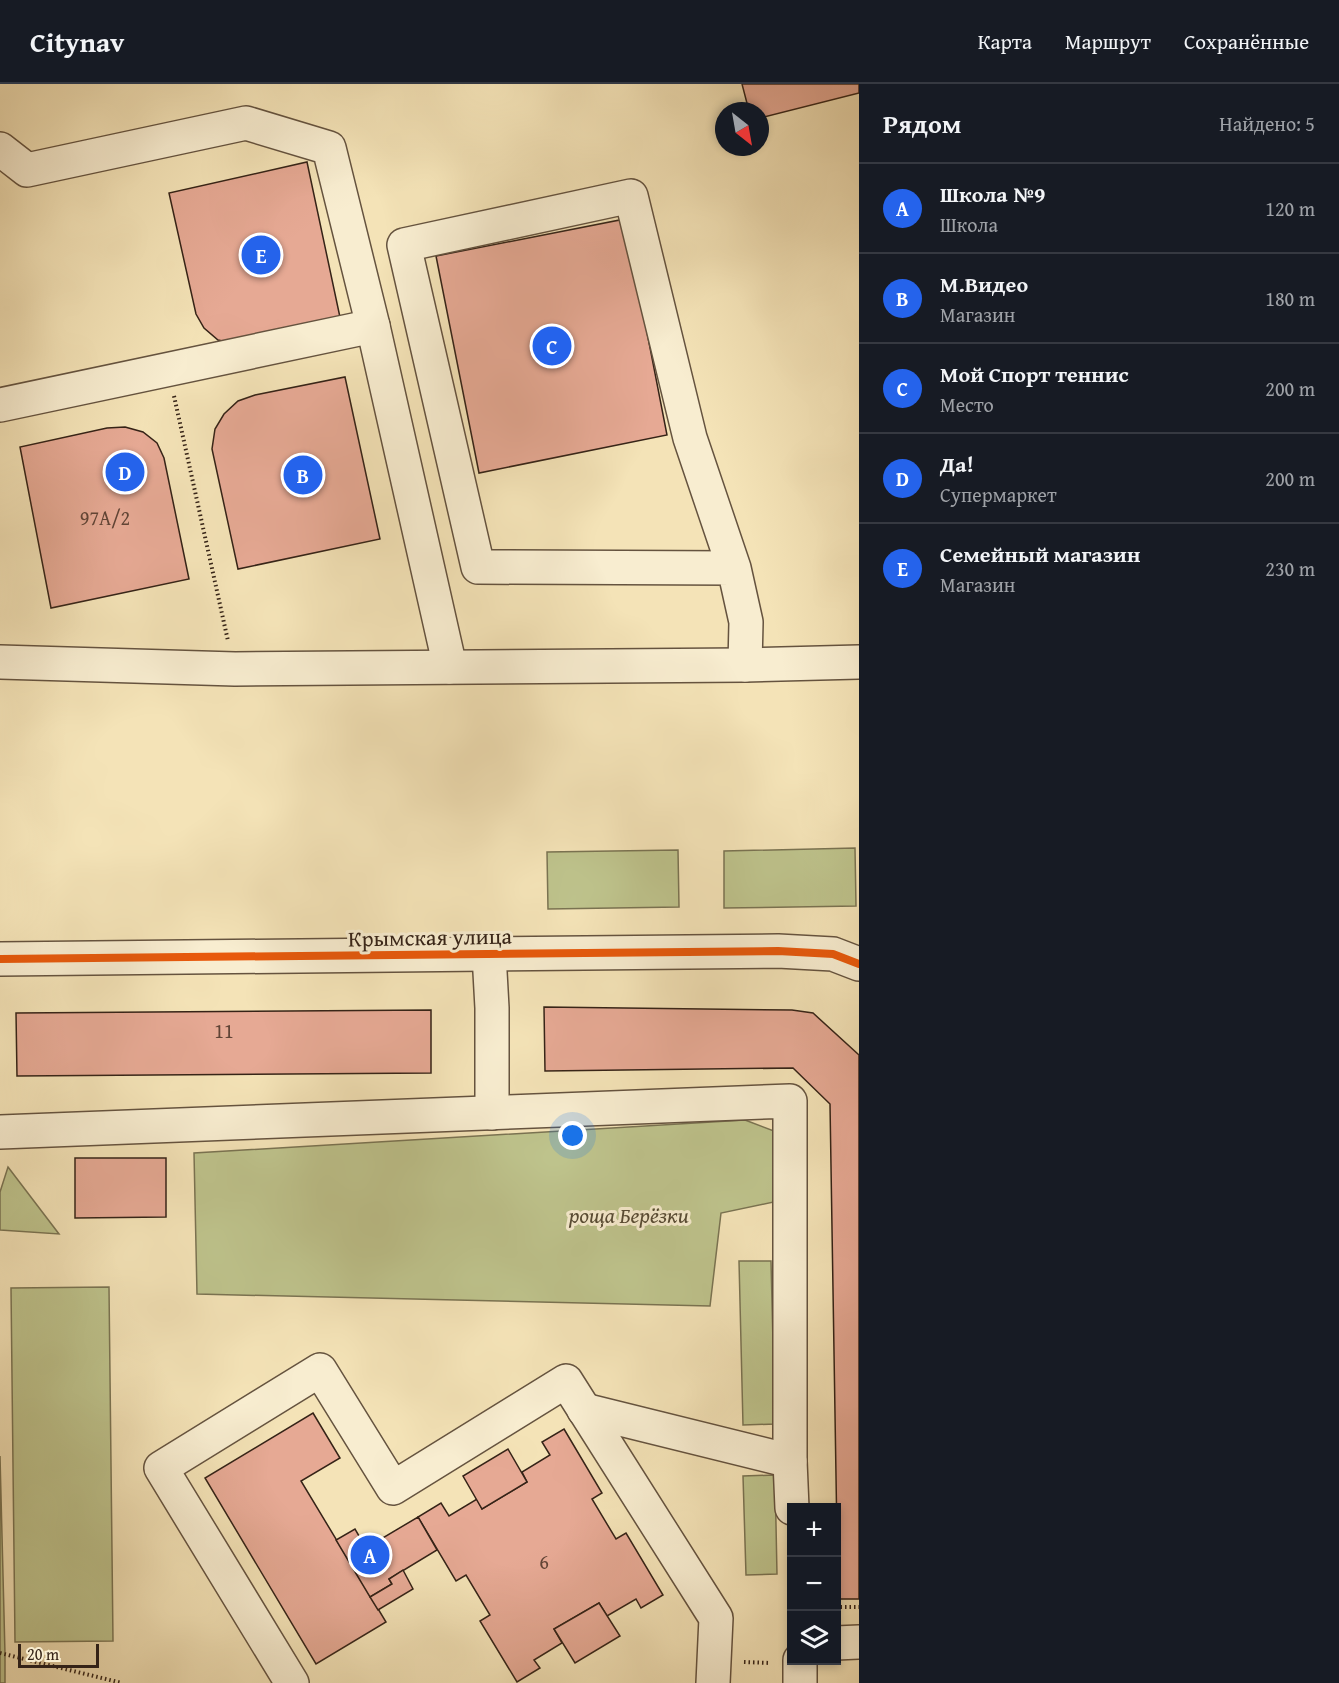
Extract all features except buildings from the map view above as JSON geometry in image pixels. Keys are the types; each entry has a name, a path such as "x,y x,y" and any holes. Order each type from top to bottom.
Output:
{"street":[{"path":"0,149 27,170 246,123 329,148 373,326 450,667"},
{"path":"734,568 478,567 404,245 631,196 690,438 734,568 746,622 745,665"},
{"path":"0,405 373,326"},
{"path":"0,662 235,669 859,662"},
{"name":"Крымская улица","path":"0,959 778,951 833,954 859,964"},
{"path":"489,954 492,1008 492,1113"},
{"path":"0,1132 790,1101 792,1503"},
{"path":"292,1683 161,1468 320,1370 393,1488 566,1381 716,1618 713,1672"},
{"path":"584,1410 790,1461"},
{"path":"841,1643 859,1642"}],"path":[{"path":"167,369 235,669"},
{"path":"841,1607 859,1607"},
{"path":"0,1653 122,1683"},
{"path":"713,1672 800,1669"}],"green space":[{"path":"855,848 856,906 724,908 724,851"},
{"path":"678,850 679,907 548,909 547,852"},
{"name":"роща Берёзки","path":"745,1120 774,1131 783,1200 721,1213 710,1306 197,1294 194,1153"},
{"path":"8,1167 59,1234 0,1230 0,1192"},
{"path":"739,1261 771,1261 775,1424 743,1425"},
{"path":"109,1287 113,1641 15,1642 11,1288"},
{"path":"0,1456 5,1654 5,1683 0,1683"},
{"path":"775,1475 777,1574 746,1575 743,1476"}],"cycle path":[{"path":"0,959 778,951 833,954 859,964"}],"place":[{"name":"Семейный магазин","path":"261,255"},
{"name":"Мой Спорт теннис","path":"552,346"},
{"name":"Да!","path":"125,472"},
{"name":"М.Видео","path":"303,475"},
{"name":"Школа №9","path":"370,1555"}]}
